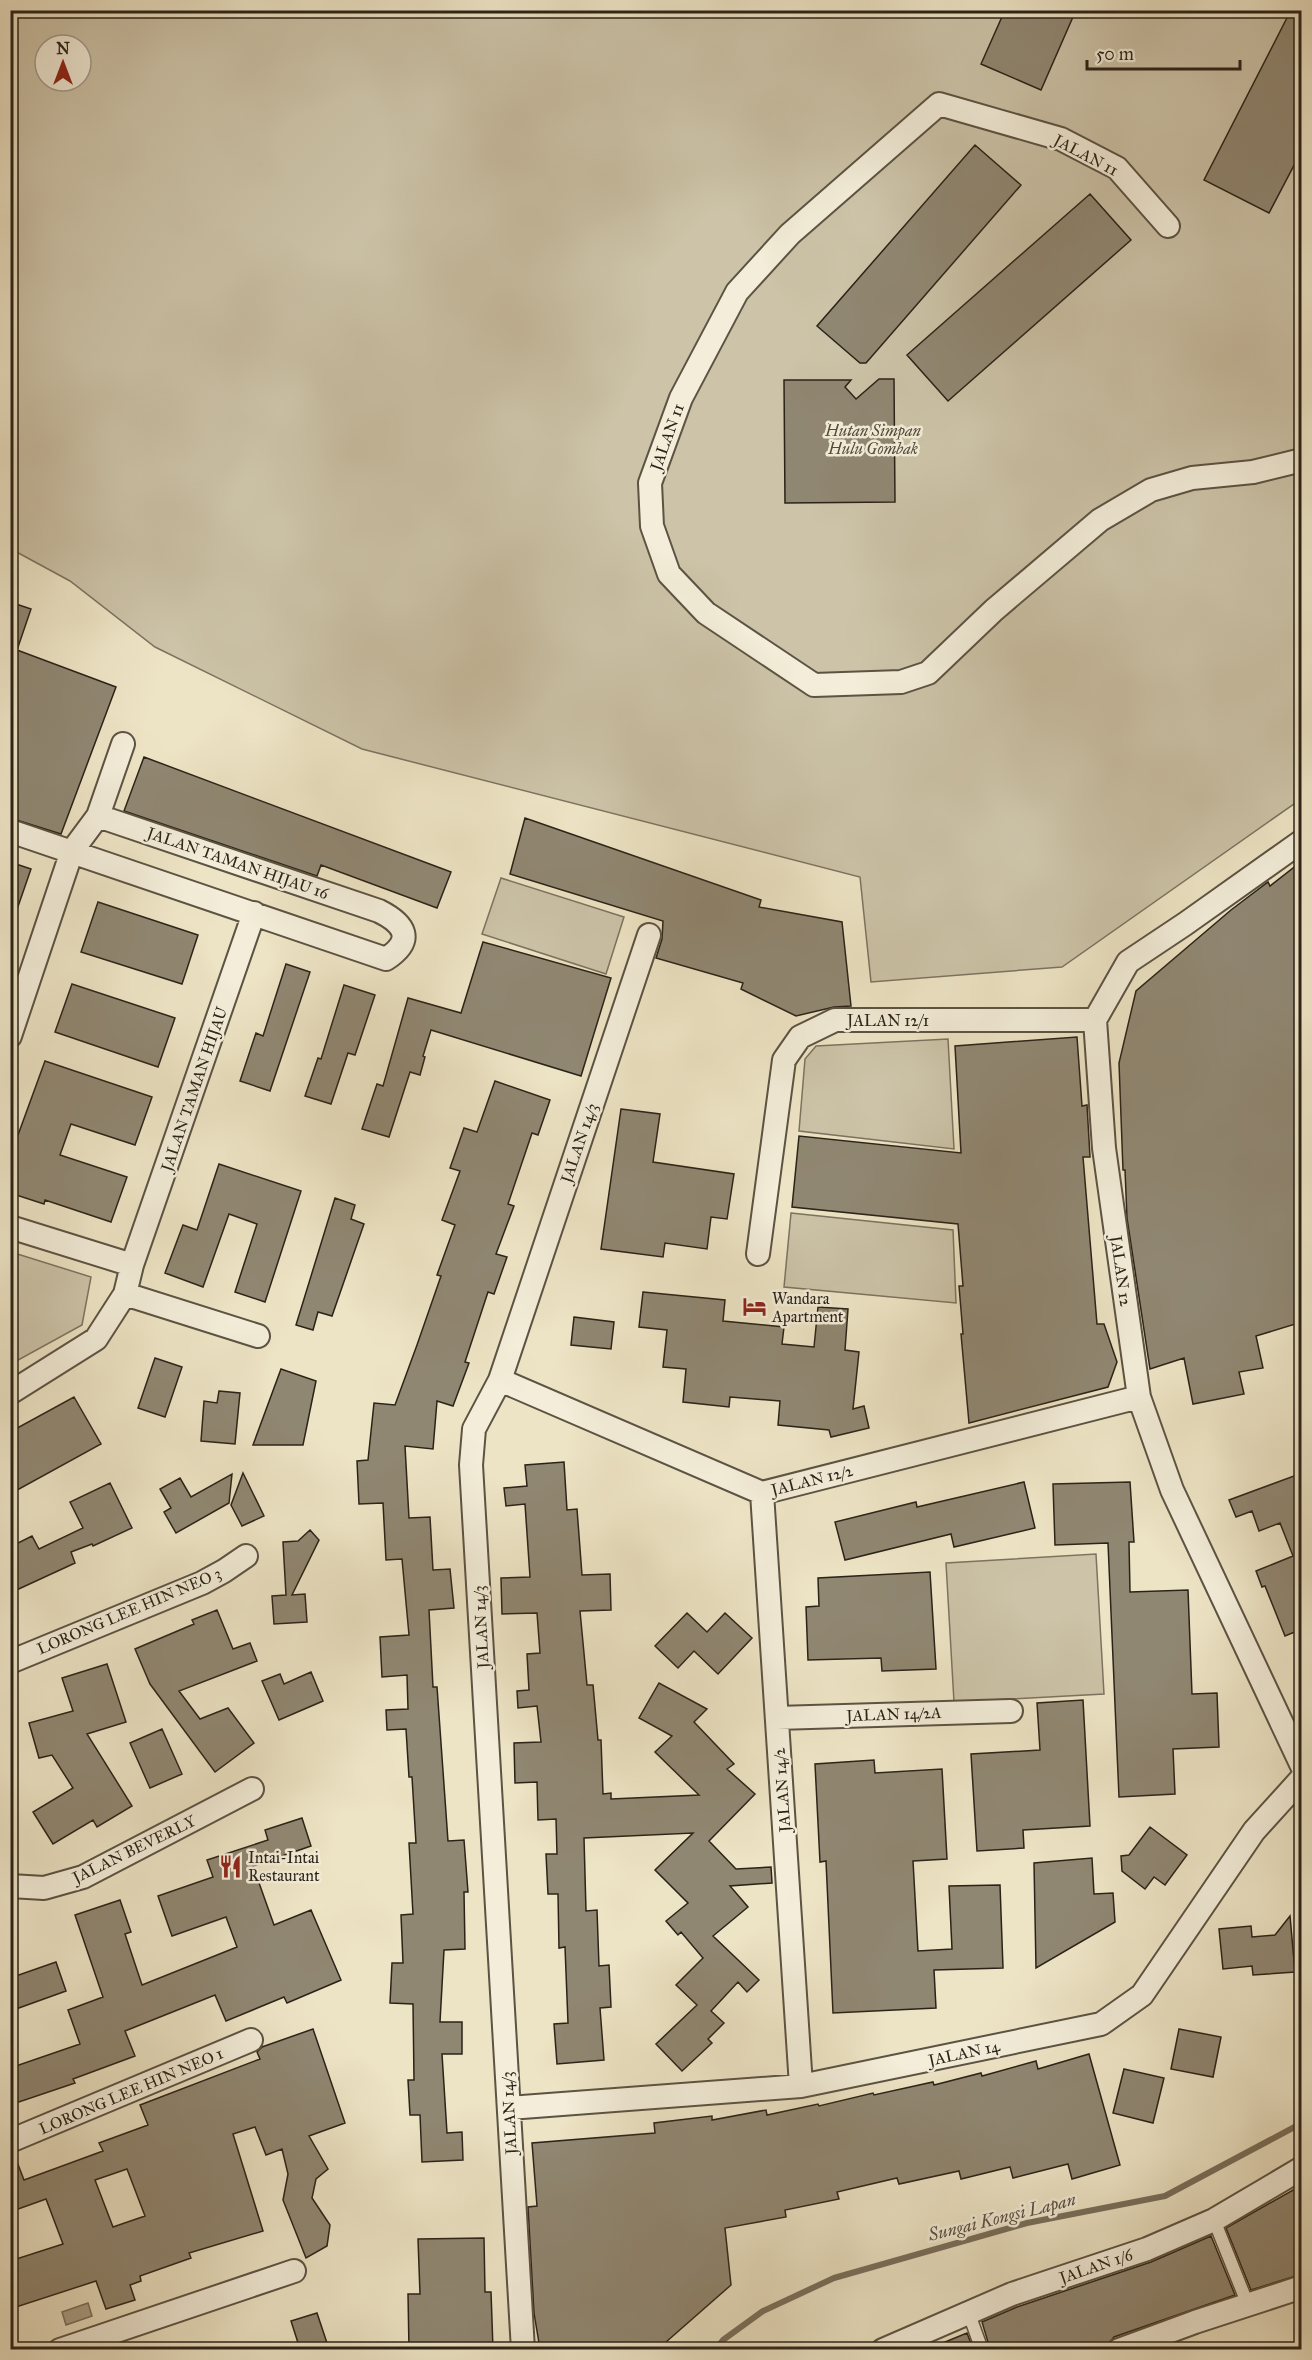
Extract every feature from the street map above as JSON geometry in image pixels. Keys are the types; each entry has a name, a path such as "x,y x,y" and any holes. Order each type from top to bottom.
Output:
{"street":[{"name":"JALAN 11","path":"1168,226 1118,168 1061,139 939,104 790,234 737,292 681,398 650,483 652,526 669,574 706,613 814,685 901,682 928,673 994,610 1100,520 1151,490 1192,478 1253,472 1302,460"},
{"path":"10,1036 72,851 98,816 123,744"},
{"name":"JALAN TAMAN HIJAU 16","path":"98,816 379,911 392,918 401,927 404,939 398,951 386,959 254,913"},
{"path":"10,831 254,913"},
{"path":"1095,1020 1128,962 1302,841"},
{"name":"JALAN TAMAN HIJAU","path":"10,1393 96,1339 126,1294 132,1265 254,913"},
{"name":"JALAN 14/3","path":"523,2349 471,1465 474,1428 500,1380 649,935"},
{"name":"JALAN 12/1","path":"758,1254 784,1060 800,1037 835,1020 1095,1020"},
{"name":"JALAN 12","path":"1095,1020 1104,1148 1139,1397 1172,1490 1302,1766"},
{"path":"10,1227 132,1265"},
{"path":"126,1294 258,1336"},
{"name":"JALAN 12/2","path":"500,1380 762,1493 1139,1397"},
{"name":"JALAN 14/2","path":"762,1493 801,2086"},
{"name":"LORONG LEE HIN NEO 3","path":"10,1662 202,1582 246,1556"},
{"name":"JALAN 14/2A","path":"777,1718 1011,1711"},
{"name":"JALAN 14","path":"509,2108 801,2086 1101,2024 1142,1995 1254,1832 1302,1778"},
{"name":"JALAN BEVERLY","path":"10,1886 44,1887 83,1877 252,1789"},
{"name":"LORONG LEE HIN NEO 1","path":"10,2141 251,2040"},
{"name":"JALAN 1/6","path":"883,2349 1012,2295 1147,2248 1214,2220 1302,2168"},
{"path":"60,2349 294,2271"},
{"path":"1119,2349 1302,2287"}],"lane":[{"path":"1214,2220 1248,2305"},
{"path":"969,2314 982,2349"}],"green space":[{"name":"Hutan Simpan Hulu Gombak","path":"10,11 1301,11 1301,799 1062,967 871,982 860,877 362,749 155,647 70,581 11,549"},
{"path":"501,878 624,917 606,974 482,934"},
{"path":"948,1039 954,1149 799,1131 805,1059 816,1046"},
{"path":"791,1213 953,1230 956,1303 784,1287"},
{"path":"11,1252 91,1277 82,1325 11,1364"},
{"path":"1096,1554 1104,1694 954,1702 946,1563"}],"shaded area":[{"path":"88,2303 92,2316 66,2325 62,2312"}],"building":[{"path":"1005,10 1076,10 1041,90 981,64"},
{"path":"1291,10 1302,10 1302,150 1269,213 1204,180"},
{"path":"975,145 1021,185 866,363 860,363 817,326"},
{"path":"1090,194 1131,240 948,401 907,355"},
{"path":"879,379 894,379 895,502 785,503 784,380 851,380 845,387 856,399"},
{"path":"10,602 31,609 17,650 116,687 61,834 10,818"},
{"path":"144,757 451,872 437,908 321,865 317,876 124,811"},
{"path":"525,818 761,900 759,907 842,922 851,1006 834,1007 796,1016 741,989 743,983 656,958 662,939 663,921 510,874"},
{"path":"1302,861 1302,1322 1256,1336 1263,1368 1239,1372 1244,1394 1193,1404 1184,1358 1150,1369 1127,1218 1119,1063 1136,991 1231,910 1268,882 1270,886"},
{"path":"10,862 31,869 13,921 10,920"},
{"path":"98,902 198,935 182,984 81,952"},
{"path":"483,942 611,978 581,1076 431,1030 420,1075 410,1072 389,1137 362,1129 377,1084 383,1086 408,998 461,1013"},
{"path":"286,964 310,972 270,1091 240,1081 256,1033 263,1036"},
{"path":"72,984 175,1018 158,1067 55,1032"},
{"path":"344,985 375,995 355,1055 348,1053 331,1104 305,1096 318,1058 321,1059"},
{"path":"1077,1037 1082,1106 1087,1105 1090,1157 1083,1157 1097,1324 1104,1324 1117,1362 1108,1387 969,1423 961,1334 963,1334 959,1286 963,1286 958,1224 792,1207 799,1136 961,1153 955,1046"},
{"path":"45,1061 152,1097 135,1145 71,1124 60,1155 127,1177 111,1222 45,1200 44,1204 10,1193 10,1157"},
{"path":"495,1081 550,1100 538,1135 532,1133 508,1204 514,1206 496,1254 507,1257 494,1294 488,1292 465,1362 469,1363 453,1406 437,1401 433,1449 405,1446 409,1518 430,1517 433,1570 450,1569 454,1608 429,1610 433,1687 437,1687 448,1841 464,1840 468,1892 464,1892 465,1949 444,1950 440,2022 462,2022 462,2054 442,2054 447,2133 462,2132 463,2160 422,2162 420,2115 410,2115 408,2080 414,2080 413,2004 390,2003 392,1963 403,1963 401,1915 413,1914 409,1843 416,1843 406,1729 387,1730 386,1710 408,1709 407,1675 382,1677 380,1637 409,1635 402,1559 386,1560 383,1503 359,1504 357,1461 368,1460 374,1403 395,1405 417,1345 441,1276 437,1275 455,1225 442,1220 460,1171 450,1168 464,1128 477,1132"},
{"path":"621,1109 660,1114 653,1162 734,1174 727,1219 711,1217 707,1249 665,1243 663,1257 601,1249"},
{"path":"219,1164 301,1191 265,1302 235,1292 257,1224 229,1214 203,1287 165,1273 183,1225 197,1230"},
{"path":"335,1198 355,1205 351,1219 364,1224 332,1316 318,1312 313,1330 296,1325"},
{"path":"643,1292 725,1300 723,1321 784,1327 782,1344 814,1347 818,1307 848,1309 845,1350 859,1352 853,1409 864,1406 869,1428 831,1437 829,1430 778,1425 780,1401 730,1397 729,1407 683,1402 686,1369 663,1367 667,1330 639,1327"},
{"path":"574,1317 614,1322 611,1349 571,1345"},
{"path":"155,1358 182,1367 165,1417 138,1408"},
{"path":"281,1369 316,1381 303,1445 253,1445"},
{"path":"219,1391 240,1393 235,1444 201,1441 204,1401 217,1403"},
{"path":"74,1397 101,1444 10,1494 10,1432"},
{"path":"564,1462 567,1510 577,1509 582,1575 610,1574 611,1610 580,1611 587,1685 593,1685 598,1740 601,1740 603,1794 611,1793 611,1799 699,1795 655,1752 672,1736 639,1718 659,1683 707,1709 694,1722 734,1764 727,1769 755,1794 709,1841 736,1869 771,1867 772,1883 730,1886 748,1907 713,1936 759,1980 747,1992 738,1982 711,2011 724,2023 708,2039 712,2043 682,2071 656,2044 697,2005 676,1985 703,1958 681,1932 678,1935 666,1921 688,1903 655,1870 693,1833 584,1838 586,1911 597,1910 599,1966 609,1965 611,2007 600,2008 604,2060 557,2064 554,2024 568,2023 565,1947 559,1948 558,1894 548,1894 546,1854 557,1854 556,1819 538,1820 537,1782 515,1783 514,1743 541,1742 537,1706 518,1708 517,1691 529,1690 527,1654 540,1653 537,1613 502,1614 501,1578 530,1577 525,1504 506,1506 504,1488 527,1486 525,1465"},
{"path":"243,1473 264,1516 242,1526 231,1505"},
{"path":"1302,1473 1302,1629 1285,1636 1265,1586 1262,1587 1256,1571 1293,1556 1280,1523 1259,1531 1252,1511 1236,1517 1229,1500"},
{"path":"232,1474 229,1503 176,1533 164,1512 171,1508 160,1489 180,1478 191,1497"},
{"path":"1024,1482 1035,1528 954,1547 951,1534 845,1560 835,1522 916,1502 917,1507"},
{"path":"1130,1482 1134,1542 1129,1542 1130,1592 1188,1590 1192,1694 1217,1693 1219,1747 1173,1749 1175,1794 1119,1797 1108,1543 1055,1545 1053,1484"},
{"path":"110,1483 132,1528 93,1546 92,1544 71,1552 75,1563 10,1593 10,1547 32,1536 39,1549 83,1528 70,1502"},
{"path":"310,1530 319,1540 292,1595 305,1594 307,1622 274,1624 272,1596 286,1595 283,1542 298,1541"},
{"path":"930,1572 936,1669 882,1671 881,1658 808,1660 806,1607 819,1606 818,1578"},
{"path":"217,1610 233,1649 250,1643 257,1661 179,1691 200,1719 228,1708 254,1743 215,1772 150,1684 135,1649 194,1624 192,1620"},
{"path":"687,1613 707,1632 725,1613 752,1638 718,1674 694,1651 678,1668 655,1646"},
{"path":"107,1664 126,1722 87,1734 132,1806 97,1827 93,1820 53,1844 33,1812 73,1788 52,1755 39,1758 29,1723 73,1711 62,1678"},
{"path":"311,1672 323,1701 279,1720 262,1681 280,1674 284,1684"},
{"path":"1083,1700 1090,1826 1023,1830 1024,1848 977,1851 971,1754 1040,1750 1037,1703"},
{"path":"162,1729 182,1774 150,1788 130,1743"},
{"path":"874,1760 875,1773 942,1769 947,1859 913,1861 918,1951 952,1949 949,1886 1000,1885 1003,1968 934,1970 936,2008 833,2013 826,1861 820,1862 815,1764"},
{"path":"302,1818 311,1846 253,1866 274,1925 311,1910 341,1980 287,2003 284,1997 226,2021 215,1995 125,2031 135,2056 73,2079 75,2083 10,2105 10,2068 80,2044 68,2010 103,1997 75,1915 120,1900 131,1932 125,1934 142,1985 237,1947 226,1917 172,1936 158,1896 213,1877 207,1860 268,1840 265,1830"},
{"path":"1150,1827 1187,1855 1165,1885 1154,1877 1145,1889 1122,1871 1121,1856 1129,1855"},
{"path":"1092,1858 1094,1894 1113,1893 1115,1922 1036,1968 1034,1863"},
{"path":"1290,1916 1295,1972 1253,1975 1252,1966 1223,1969 1219,1929 1251,1926 1252,1937 1275,1935"},
{"path":"56,1962 66,1991 16,2009 10,1994 10,1978"},
{"path":"313,2029 345,2123 309,2136 328,2169 316,2179 312,2198 330,2225 327,2246 306,2258 283,2200 288,2174 282,2149 266,2155 255,2127 233,2134 263,2231 189,2253 191,2258 140,2276 141,2281 130,2285 135,2300 106,2309 96,2281 10,2309 10,2261 63,2244 46,2199 10,2212 10,2154 14,2154 24,2180 103,2151 99,2143 148,2125 140,2105 260,2059 257,2052 262,2047","holes":["127,2169 145,2216 113,2227 95,2180"]},
{"path":"1179,2029 1221,2037 1213,2077 1171,2069"},
{"path":"1089,2054 1120,2165 1072,2179 1068,2164 1013,2178 1010,2167 961,2179 959,2171 899,2184 897,2178 837,2192 839,2199 785,2210 786,2217 725,2228 731,2285 658,2349 540,2349 534,2313 528,2207 537,2206 532,2143 655,2133 654,2123 712,2116 712,2120 766,2110 767,2115 933,2082 934,2085 981,2073 982,2076 1036,2061 1038,2069"},
{"path":"1124,2069 1164,2078 1153,2123 1113,2113"},
{"path":"1302,2185 1302,2274 1251,2290 1226,2228"},
{"path":"1211,2236 1235,2295 1114,2337 1107,2346 1095,2349 990,2349 982,2322 1017,2307 1151,2262"},
{"path":"484,2238 485,2292 491,2292 493,2349 409,2349 408,2294 420,2294 418,2239"},
{"path":"317,2313 329,2349 300,2349 291,2321"},
{"path":"967,2333 973,2349 928,2349"}],"waterway":[{"name":"Sungai Kongsi Lapan","path":"715,2350 723,2340 763,2311 834,2278 1027,2223 1165,2196 1302,2123"}],"place":[{"name":"Wandara Apartment","path":"754,1307"},
{"name":"Intai-Intai Restaurant","path":"230,1866"}]}
